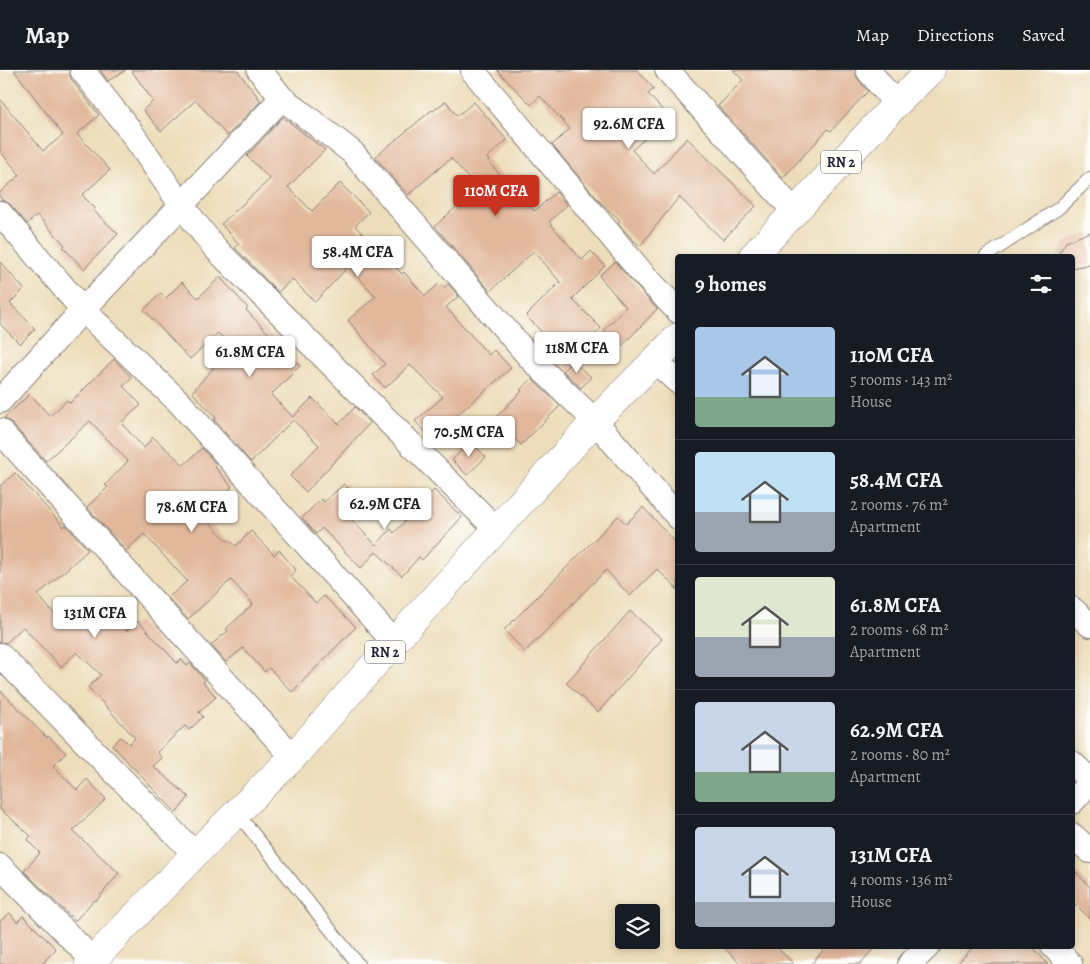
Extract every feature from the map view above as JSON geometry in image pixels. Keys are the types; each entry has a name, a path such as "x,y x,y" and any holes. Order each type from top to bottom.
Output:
{"highway":[{"name":"RN 2","path":"755,254 930,70"},
{"name":"RN 2","path":"91,962 195,854 293,757 496,529 595,421 675,340"}],"street":[{"path":"82,70 129,129 182,206 215,248 496,529"},
{"path":"260,70 282,98 352,152 532,360 595,421 675,514"},
{"path":"667,70 794,211"},
{"path":"868,70 896,104"},
{"path":"473,71 642,273 675,308"},
{"path":"0,402 83,310 282,98"},
{"path":"0,213 83,310 180,402 394,642"},
{"path":"654,360 675,379"},
{"path":"0,431 293,757"},
{"path":"1075,612 1090,625"},
{"path":"0,655 195,854"},
{"path":"1075,766 1090,781 1075,798"},
{"path":"1075,838 1090,851"},
{"path":"0,866 91,962"},
{"path":"910,964 925,949"},
{"path":"1056,949 1070,964"}],"lane":[{"path":"989,254 1060,208 1090,178"},
{"path":"237,813 358,964"}],"building":[{"path":"14,70 69,70 71,79 99,115 77,134 110,170 82,195 95,208 93,210 118,234 84,269 37,215 27,224 10,204 0,198 0,192 20,175 0,151 0,99 43,151 63,135"},
{"path":"100,70 126,70 108,81"},
{"path":"131,70 237,70 261,101 227,136 196,100 161,131 143,110 153,101"},
{"path":"497,70 637,70 654,89 648,94 669,117 632,150 654,174 687,138 756,206 723,240 679,197 640,246 618,223 620,220 601,203 552,145 570,129 540,96 531,105"},
{"path":"733,70 855,70 857,78 868,91 831,131 828,129 783,178 718,106 743,80"},
{"path":"446,101 457,116 474,102 507,140 487,158 492,166 535,211 556,192 567,205 549,222 582,260 591,251 605,266 572,299 601,328 573,356 552,334 548,338 526,316 560,282 534,251 490,291 435,226 477,188 451,158 408,195 375,157 432,110"},
{"path":"283,117 325,150 288,187 312,211 340,183 369,212 355,226 402,274 404,272 425,296 439,284 444,288 448,284 459,296 446,307 489,355 494,350 511,368 431,438 415,421 443,397 410,365 385,388 373,375 385,364 348,320 376,296 348,267 315,302 292,279 278,292 235,248 239,244 221,224 270,179 247,156"},
{"path":"1090,232 1090,264 1075,267 1075,254 1058,254 1066,242"},
{"path":"0,262 24,289 10,303 35,329 20,344 0,324"},
{"path":"615,262 657,309 621,347 604,330 626,307 599,276"},
{"path":"220,277 248,308 246,310 300,366 271,395 293,417 312,398 339,424 355,407 370,423 306,492 290,476 319,445 293,420 251,462 214,420 216,418 192,392 232,347 218,333 190,359 144,310 161,293 166,298 182,282 198,298"},
{"path":"114,359 132,378 123,386 141,405 121,423 144,448 153,437 184,465 202,448 217,465 215,467 232,487 201,513 227,541 229,540 236,546 251,531 274,555 279,550 296,570 290,576 316,603 324,596 356,627 292,692 269,668 265,672 243,648 226,662 211,645 228,631 226,629 253,604 231,580 188,619 168,598 187,581 144,534 126,551 87,507 108,487 105,485 128,461 90,421 46,461 4,418 30,394 50,416 67,400 70,403"},
{"path":"572,361 591,377 581,388 563,371"},
{"path":"532,379 560,406 521,445 495,418"},
{"path":"471,442 486,457 467,475 452,460"},
{"path":"15,473 64,527 66,525 88,550 38,595 61,622 65,619 70,625 97,600 127,631 138,621 177,663 181,659 187,666 190,663 205,680 203,682 216,697 199,712 203,717 189,730 185,726 157,752 162,758 153,766 189,797 176,813 112,745 121,737 129,744 135,738 88,687 101,675 77,652 61,667 23,627 6,643 0,642 0,486"},
{"path":"344,484 356,496 342,510 376,545 391,529 394,533 434,490 462,517 422,560 419,557 402,576 376,552 361,568 322,528 316,534 302,518 321,499 324,502"},
{"path":"643,507 675,542 675,587 657,569 630,596 606,570 525,652 504,630 618,516 626,524"},
{"path":"630,611 662,639 598,712 566,683"},
{"path":"0,690 47,738 48,736 66,753 53,766 77,790 87,779 106,799 73,831 119,873 96,901 94,900 75,921 24,871 40,853 27,840 31,836 0,809"},
{"path":"1075,871 1090,887 1090,919 1075,904"},
{"path":"10,913 17,922 23,916 56,949 42,964 0,964 0,921"},
{"path":"725,949 778,949 794,964 741,964"},
{"path":"824,949 873,949 860,964 811,964"},
{"path":"971,949 1035,949 1048,964 957,964"}]}
